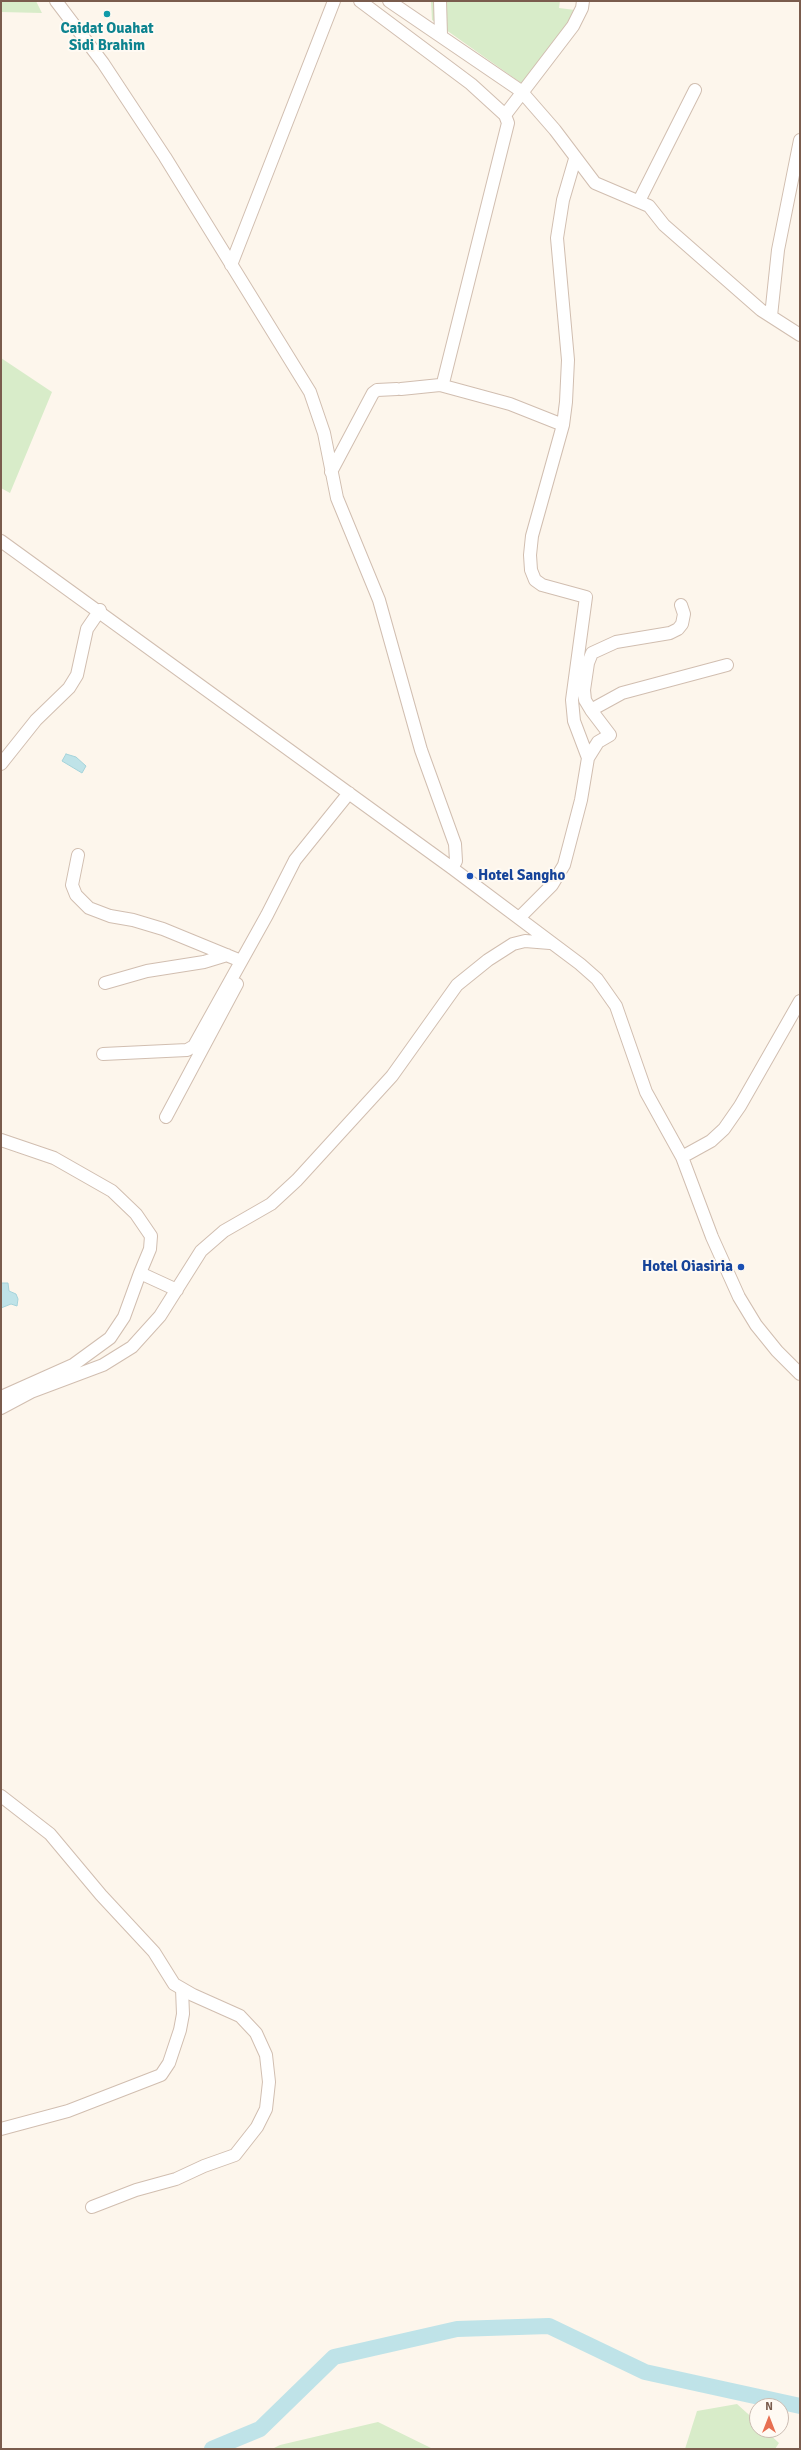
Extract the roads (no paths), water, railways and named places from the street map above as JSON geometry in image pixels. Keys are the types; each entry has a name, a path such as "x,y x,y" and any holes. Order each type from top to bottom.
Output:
{"street":[{"path":"56,1 102,63 165,157 310,392 324,433 331,472 343,517 379,600 425,763 455,844 456,861 452,868"},
{"path":"231,265 334,1"},
{"path":"360,1 471,84 505,115 508,123 442,383 440,385"},
{"path":"389,1 441,35 521,91 555,130 575,159 595,183 649,206 664,225 761,310 800,335"},
{"path":"440,1 441,35"},
{"path":"505,115 521,91 573,26 582,8 583,1"},
{"path":"639,201 695,90"},
{"path":"771,316 778,250 800,140"},
{"path":"575,159 563,200 558,238 568,360 563,425 532,536 531,570 535,580 542,585 586,597 572,700 574,721 588,758"},
{"path":"331,472 373,393 377,390 440,385 510,404 563,425"},
{"path":"1,541 100,610 452,868 580,964 597,980 616,1006 646,1092 682,1157 712,1237 739,1297 756,1325 776,1351 800,1374"},
{"path":"519,918 552,885 564,865 581,800 588,758 598,742 610,735 585,700 584,690 588,663 592,653 616,642 670,634 678,629 682,624 684,614 681,605"},
{"path":"1,764 36,720 69,688 77,676 87,629 100,610"},
{"path":"591,710 622,693 727,665"},
{"path":"103,1054 191,1048 196,1042 241,961 294,860 352,795"},
{"path":"166,1117 302,863 352,795"},
{"path":"78,855 72,885 76,895 89,908 110,916 133,920 163,929 241,961"},
{"path":"1,1408 31,1392 88,1371 117,1358 146,1334 177,1290 195,1260 211,1240 271,1204 283,1194 379,1091 457,985 488,960 514,944 525,941 550,943"},
{"path":"105,983 146,971 204,962 227,955"},
{"path":"682,1157 711,1141 724,1129 740,1106 778,1036 800,1001"},
{"path":"1,1140 54,1158 98,1182 112,1191 136,1214 151,1236 150,1248 124,1317 110,1338 73,1366 1,1397"},
{"path":"140,1274 177,1290"},
{"path":"1,1796 50,1834 101,1894 148,1944 169,1978 182,1989 240,2016 256,2033 266,2055 269,2068 268,2096 262,2120 243,2146 230,2158 204,2166 176,2180 136,2190 92,2207"},
{"path":"1,2129 68,2111 161,2075 169,2063 180,2030 183,2014 182,1989"}],"water":[{"path":"66,754 76,757 86,766 82,773 62,761"},
{"path":"1,1283 8,1283 9,1291 16,1294 18,1299 17,1306 11,1304 1,1308"}],"waterway":[{"path":"212,2449 260,2429 334,2357 457,2329 549,2326 645,2372 800,2406"}],"place":[{"name":"Caidat Ouahat Sidi Brahim","path":"107,14"},
{"name":"Hotel Sangho","path":"470,876"},
{"name":"Hotel Oiasiria","path":"741,1267"}]}
